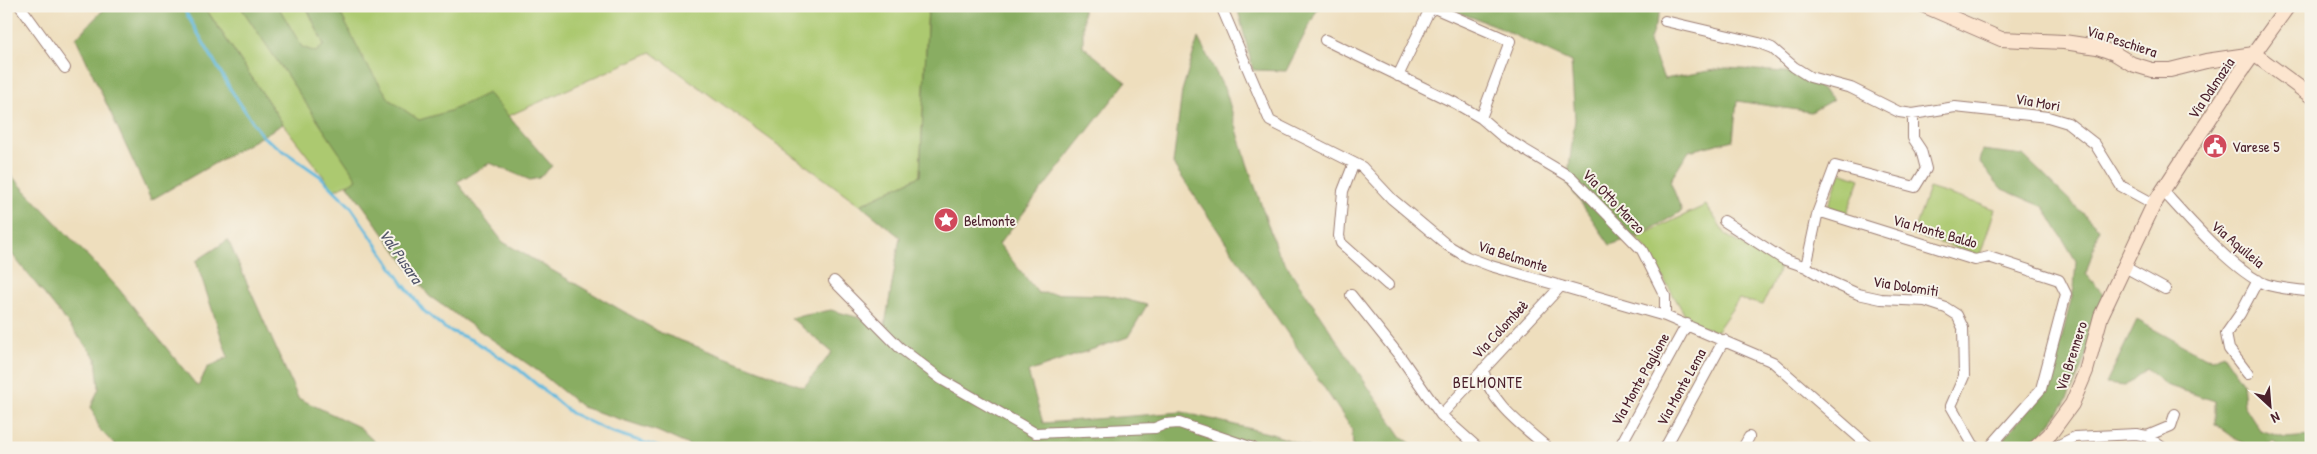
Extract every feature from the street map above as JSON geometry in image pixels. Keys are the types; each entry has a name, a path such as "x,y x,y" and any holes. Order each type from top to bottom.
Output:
{"street":[{"path":"20,6 65,68"},
{"name":"Via Belmonte","path":"1221,6 1270,120 1362,167 1392,199 1447,245 1467,257 1491,266 1666,316 1773,362 1871,448"},
{"name":"Via Peschiera","path":"1926,6 2001,39 2064,42 2097,47 2114,53 2132,64 2152,70 2170,70 2206,61 2254,54"},
{"name":"Via Dalmazia","path":"2162,190 2288,6"},
{"path":"1398,76 1428,13 1434,8 1510,41 1481,118"},
{"name":"Via Mori","path":"1666,22 1759,43 1772,48 1794,68 1810,77 1851,88 1899,112 1913,114 1954,107 2048,117 2068,123 2095,144 2121,186 2154,204"},
{"name":"Via Otto Marzo","path":"1325,40 1481,118 1503,137 1572,178 1642,250 1665,296 1666,316"},
{"path":"2254,54 2311,96"},
{"path":"1806,267 1818,211 1835,166 1915,187 1926,169 1921,150 1913,138 1913,114"},
{"path":"1354,163 1343,191 1339,236 1341,243 1388,285"},
{"name":"Via Brennero","path":"2035,448 2050,434 2072,404 2086,371 2101,316 2123,266 2162,190"},
{"name":"Via Aquileia","path":"2162,190 2203,234 2233,262 2258,280 2266,284 2311,292"},
{"name":"Via Monte Baldo","path":"1818,211 1975,260 1989,257 2059,280 2066,294 2041,389 1990,448"},
{"name":"Via Dolomiti","path":"1724,221 1783,259 1806,267 1831,282 1858,294 1881,299 1925,301 1946,308 1957,315 1963,328 1964,376 1952,406 1975,448"},
{"path":"2123,266 2165,289"},
{"path":"2248,374 2229,349 2226,334 2240,314 2258,280"},
{"path":"834,281 899,347 941,379 1035,433 1155,428 1166,424 1179,423 1253,448"},
{"name":"Via Colombeè","path":"1441,415 1561,286"},
{"path":"1351,295 1402,359 1441,415 1478,448"},
{"name":"Via Monte Paglione","path":"1619,448 1688,324"},
{"name":"Via Monte Lema","path":"1665,448 1724,340"},
{"path":"1483,369 1489,390 1502,407 1548,448"},
{"path":"2147,436 2171,426 2175,414"},
{"path":"2054,448 2075,437 2136,434 2147,436 2163,448"},
{"path":"1743,448 1749,437"}],"green space":[{"path":"107,6 204,6 283,124 151,200 76,38"},
{"path":"204,6 928,6 920,176 860,205 651,52 486,126 334,190 283,124"},
{"path":"240,6 278,6 302,47 316,52 324,45 306,6 337,6 365,62 390,100 419,120 450,111 488,93 552,166 539,178 530,180 490,163 457,182 503,242 661,333 804,387 832,352 791,318 831,310 885,325 900,237 860,205 920,176 928,6 1083,6 1083,46 1126,82 999,244 1038,293 1108,295 1147,305 1128,337 1028,372 1043,423 1182,412 1272,434 1311,448 695,448 657,431 582,407 538,371 429,296 348,185 357,179"},
{"path":"1237,6 1319,6 1286,71 1253,70"},
{"path":"1439,6 1662,6 1649,42 1664,79 1726,68 1800,73 1834,99 1811,112 1737,101 1733,140 1689,151 1670,181 1682,211 1643,234 1610,245 1567,183 1575,119 1571,62 1491,24"},
{"path":"1198,38 1226,92 1247,163 1277,251 1401,436 1417,448 1353,448 1352,429 1173,164 1182,91"},
{"path":"1982,150 2023,155 2099,229 2086,274 2104,295 2084,359 2077,378 2057,414 2027,448 1995,448 2045,391 2061,341 2074,288 2076,261 2044,207 2002,189 1979,162"},
{"path":"6,170 118,288 198,387 207,368 228,357 196,261 228,240 298,398 359,427 381,448 118,448 100,430 91,407 99,388 96,358 6,247"},
{"path":"1841,172 1860,179 1847,213 1828,206"},
{"path":"1929,188 1995,209 1980,255 1913,235"},
{"path":"1706,205 1727,236 1781,266 1763,305 1739,299 1716,332 1694,323 1685,315 1645,247 1636,238"},
{"path":"2137,320 2206,358 2213,359 2223,354 2242,382 2244,405 2260,430 2285,438 2311,436 2311,448 2281,448 2274,442 2257,446 2243,443 2215,424 2215,401 2166,385 2146,369 2125,386 2106,384"}],"waterway":[{"name":"Val Pusara","path":"182,6 231,90 262,136 320,176 351,207 424,311 446,329 474,341 517,368 571,413 609,431 661,448"}],"place":[{"name":"Varese 5","path":"2215,146"},
{"name":"Belmonte","path":"946,220"}],"district":[{"name":"BELMONTE","path":"1488,382"}]}
